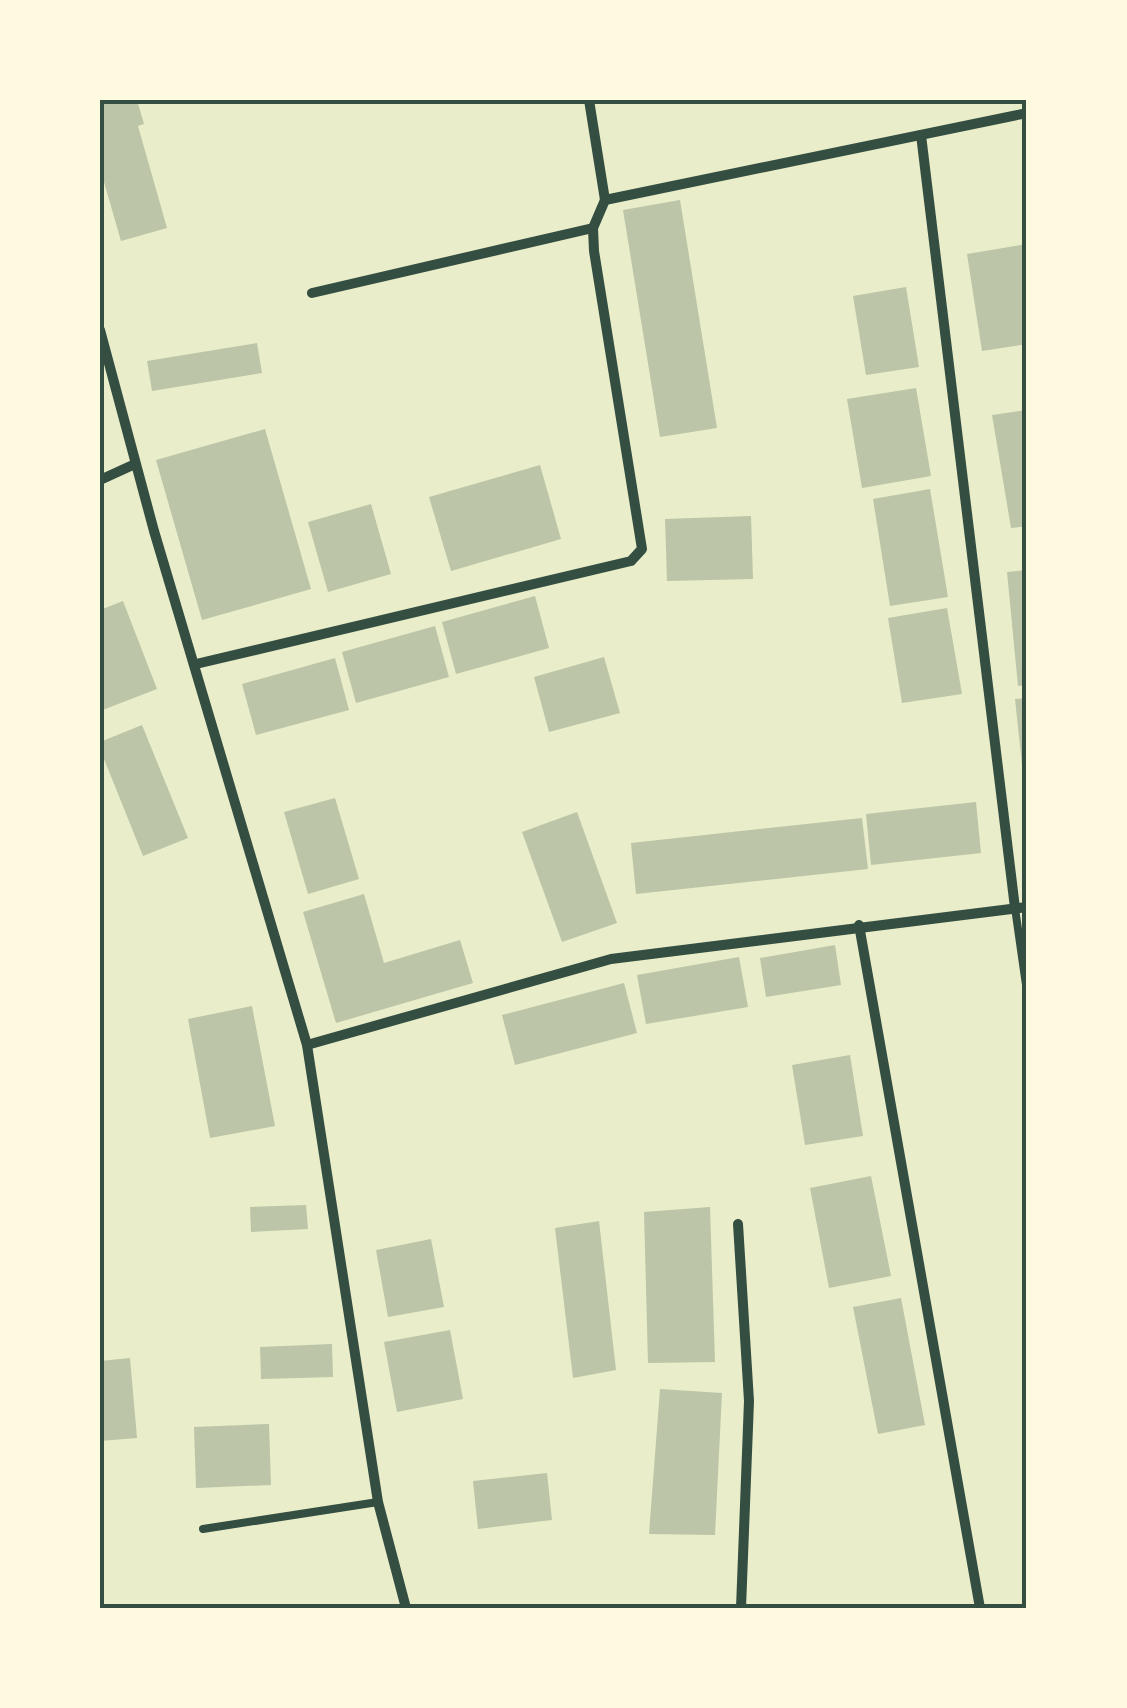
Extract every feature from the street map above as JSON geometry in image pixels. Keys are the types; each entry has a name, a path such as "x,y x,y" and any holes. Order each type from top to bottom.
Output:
{"street":[{"path":"196,664 631,561 642,549 592,228 605,200 589,100"},
{"path":"605,200 1027,112"},
{"path":"308,1045 612,959 1021,907 922,135"},
{"path":"312,293 592,228"},
{"path":"100,330 135,464 308,1045 378,1502 406,1608"},
{"path":"100,480 135,464"},
{"path":"859,925 980,1608"},
{"path":"738,1224 750,1401 741,1608"}],"lane":[{"path":"1021,907 1027,992"},
{"path":"203,1529 378,1502"}],"building":[{"path":"100,100 137,100 144,124 138,126 167,228 121,241 100,168"},
{"path":"680,200 717,428 660,437 623,210"},
{"path":"1027,244 1027,344 982,351 967,254"},
{"path":"906,287 919,367 866,375 853,296"},
{"path":"257,343 262,373 152,391 147,361"},
{"path":"916,388 931,476 862,488 847,399"},
{"path":"1027,410 1027,526 1011,528 992,415"},
{"path":"265,429 311,589 202,620 156,460"},
{"path":"540,465 561,539 451,571 429,497"},
{"path":"930,489 948,597 890,606 873,499"},
{"path":"371,504 391,574 328,592 308,522"},
{"path":"751,516 753,579 667,581 665,519"},
{"path":"1027,570 1027,685 1018,686 1007,572"},
{"path":"535,596 549,648 456,674 442,622"},
{"path":"123,601 157,689 100,711 100,610"},
{"path":"947,608 962,694 902,703 888,618"},
{"path":"435,626 449,677 356,703 342,652"},
{"path":"604,657 620,713 549,732 534,677"},
{"path":"335,658 349,710 256,735 242,684"},
{"path":"1027,698 1027,774 1023,774 1015,699"},
{"path":"142,725 188,838 143,856 100,749 100,742"},
{"path":"335,798 359,879 308,894 284,812"},
{"path":"976,802 981,853 871,865 866,814"},
{"path":"577,812 617,923 562,942 522,832"},
{"path":"862,818 868,869 636,894 631,843"},
{"path":"364,894 384,963 460,940 473,983 336,1023 303,912"},
{"path":"835,945 841,985 766,997 760,958"},
{"path":"739,957 748,1007 646,1024 637,975"},
{"path":"624,983 637,1033 515,1065 502,1015"},
{"path":"252,1006 275,1126 210,1138 188,1019"},
{"path":"850,1055 863,1136 805,1145 792,1065"},
{"path":"871,1176 891,1276 829,1288 810,1188"},
{"path":"306,1205 308,1229 251,1232 250,1207"},
{"path":"710,1207 715,1362 648,1363 644,1212"},
{"path":"599,1221 616,1370 573,1378 555,1228"},
{"path":"431,1239 444,1307 388,1317 376,1250"},
{"path":"901,1298 925,1425 878,1434 853,1307"},
{"path":"450,1330 463,1399 397,1412 384,1342"},
{"path":"332,1344 333,1377 261,1379 260,1347"},
{"path":"130,1358 137,1438 100,1441 100,1361"},
{"path":"660,1389 722,1393 715,1535 649,1534"},
{"path":"269,1424 271,1485 196,1488 194,1427"},
{"path":"547,1473 552,1520 478,1529 473,1481"}]}
